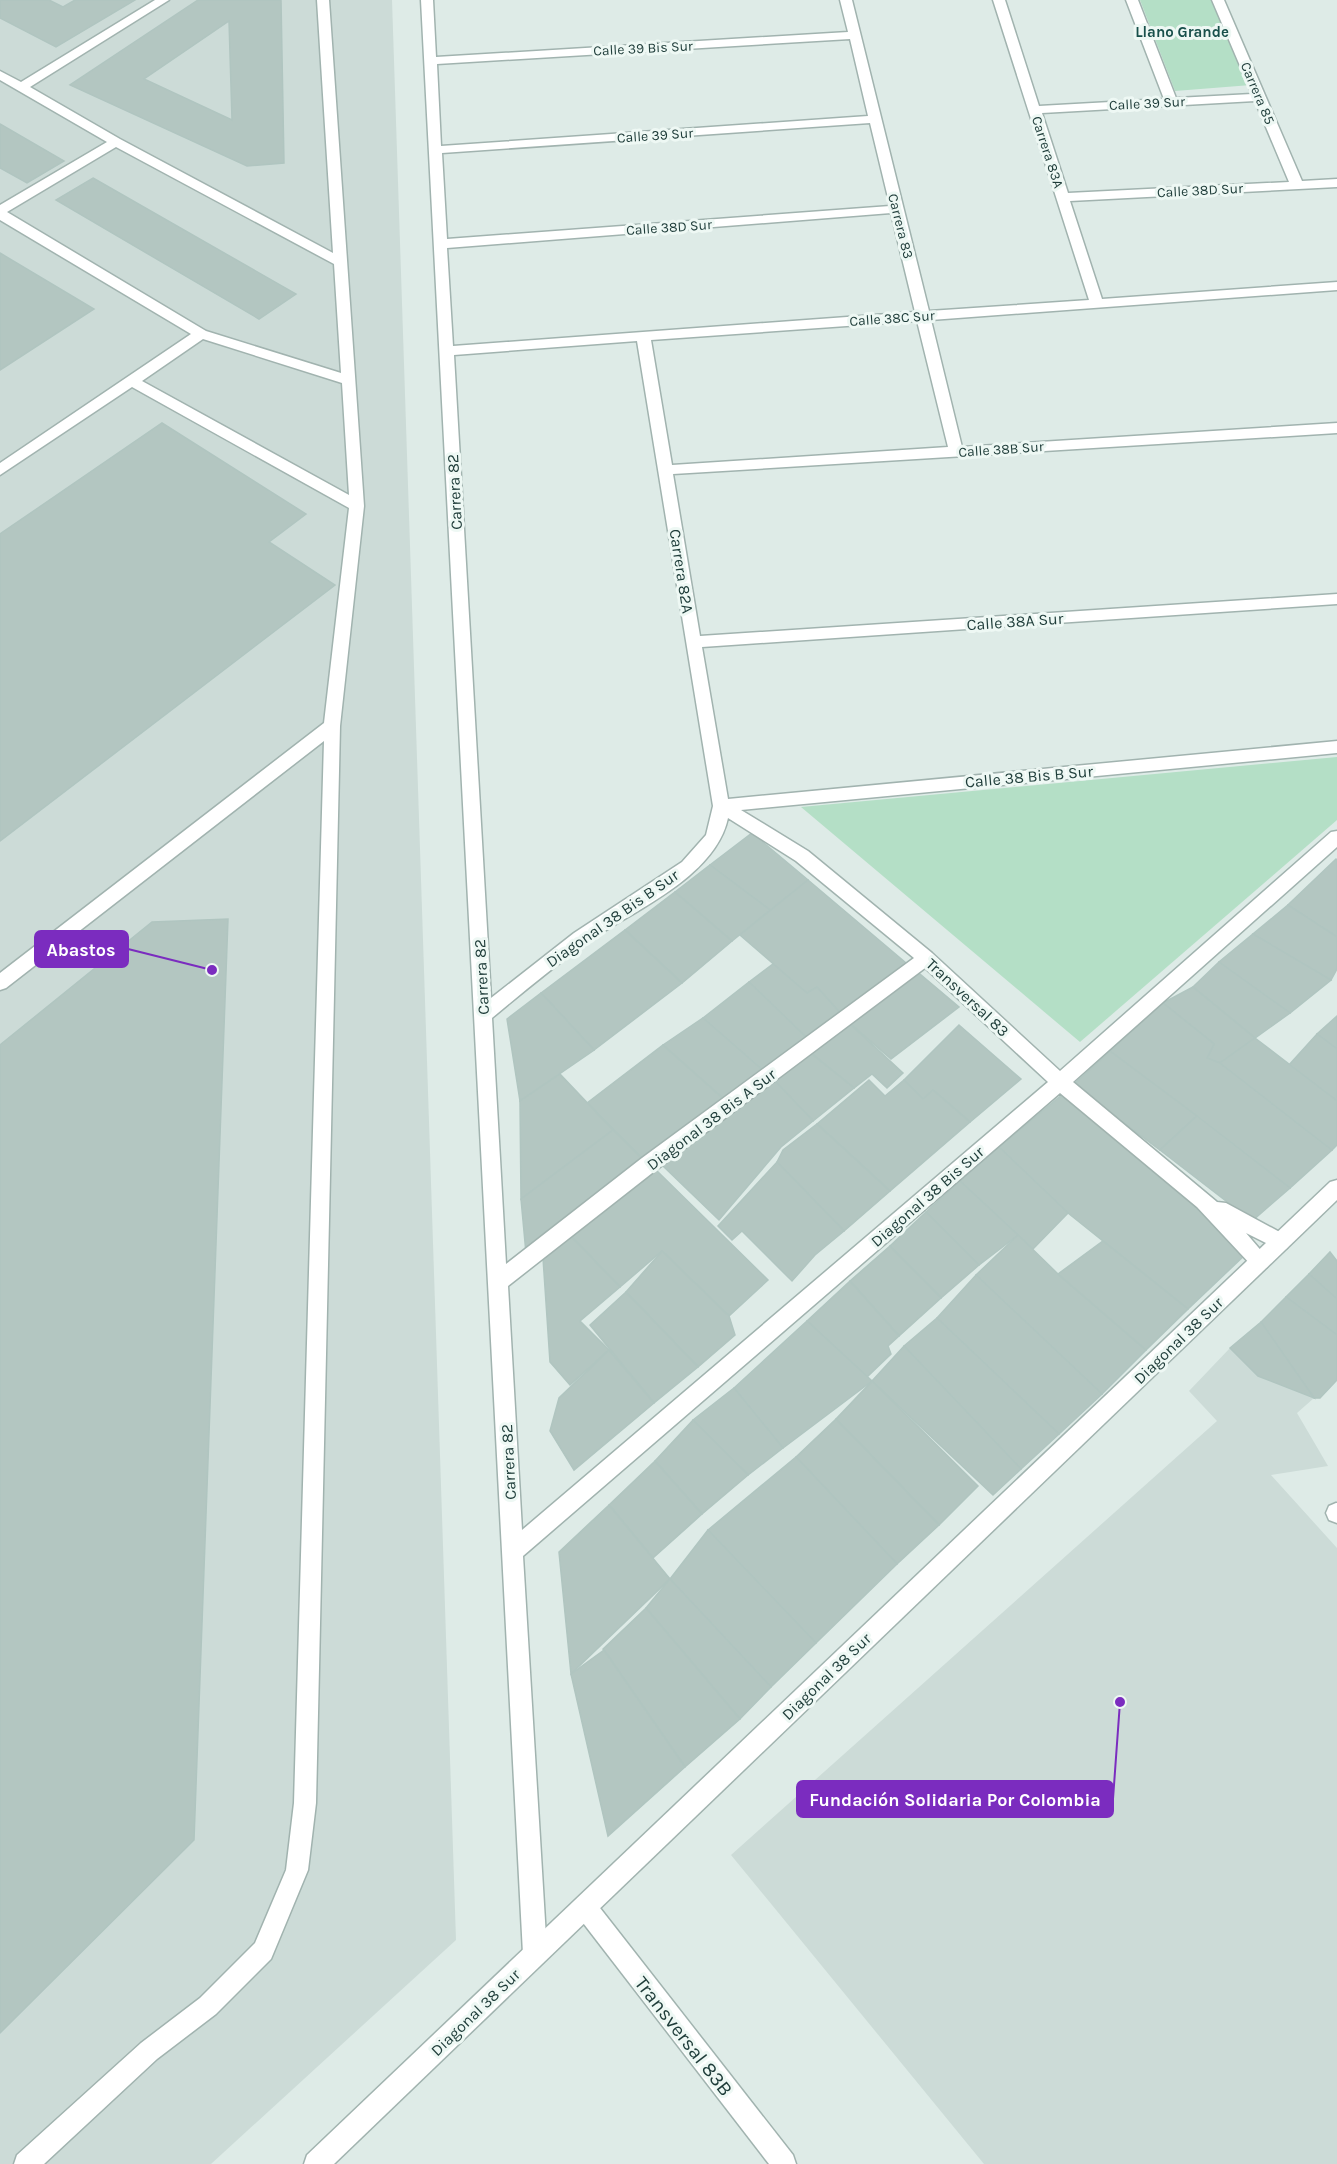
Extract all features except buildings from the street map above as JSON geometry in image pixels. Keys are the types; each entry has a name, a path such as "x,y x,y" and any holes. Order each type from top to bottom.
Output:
{"street":[{"path":"21,87 163,0"},
{"path":"26,2164 149,2051 208,2006 263,1951 297,1870 305,1803 332,726 357,506 323,0"},
{"name":"Carrera 82","path":"427,0 535,1954"},
{"name":"Carrera 83","path":"846,0 956,452"},
{"name":"Carrera 83A","path":"999,0 1097,303"},
{"path":"1132,0 1171,102"},
{"name":"Carrera 85","path":"1218,0 1297,185"},
{"name":"Calle 39 Bis Sur","path":"430,61 855,35"},
{"path":"0,75 116,142 341,262"},
{"name":"Calle 39 Sur","path":"1035,110 1259,97"},
{"name":"Calle 39 Sur","path":"435,150 875,119"},
{"path":"116,142 0,212 201,334 348,380"},
{"name":"Calle 38D Sur","path":"1063,197 1337,183"},
{"name":"Calle 38D Sur","path":"441,244 897,209"},
{"name":"Calle 38C Sur","path":"446,351 1337,286"},
{"path":"0,470 201,334"},
{"name":"Carrera 82A","path":"643,336 721,806"},
{"path":"132,381 357,506"},
{"name":"Calle 38B Sur","path":"665,470 1337,428"},
{"name":"Calle 38A Sur","path":"693,642 1337,599"},
{"path":"0,982 332,726"},
{"name":"Calle 38 Bis B Sur","path":"721,806 1337,747"},
{"name":"Diagonal 38 Bis B Sur","path":"483,1015 577,941 679,873 711,841 720,818 721,806"},
{"name":"Transversal 83","path":"721,806 802,856 926,958 1060,1082 1204,1201 1260,1261"},
{"name":"Diagonal 38 Bis Sur","path":"513,1551 1060,1082 1337,837"},
{"name":"Diagonal 38 Bis A Sur","path":"498,1282 649,1164 926,958"},
{"name":"Diagonal 38 Sur","path":"325,2161 535,1954 1337,1188"},
{"name":"Transversal 83","path":"1204,1201 1280,1242"},
{"name":"Transversal 83B","path":"585,1907 784,2164"}],"shaded area":[{"path":"0,0 392,0 456,1940 211,2164 0,2164"},
{"path":"1230,1348 1258,1376 1314,1398 1297,1413 1328,1466 1271,1475 1337,1548 1337,2164 984,2164 731,1855 1217,1421 1189,1391"}],"green space":[{"path":"1140,0 1215,0 1251,85 1175,91"},
{"path":"1337,757 1337,820 1080,1042 801,807"}],"place":[{"name":"Abastos","path":"212,970"},
{"name":"Fundación Solidaria Por Colombia","path":"1120,1702"}],"district":[{"name":"Llano Grande","path":"1182,32"}]}
